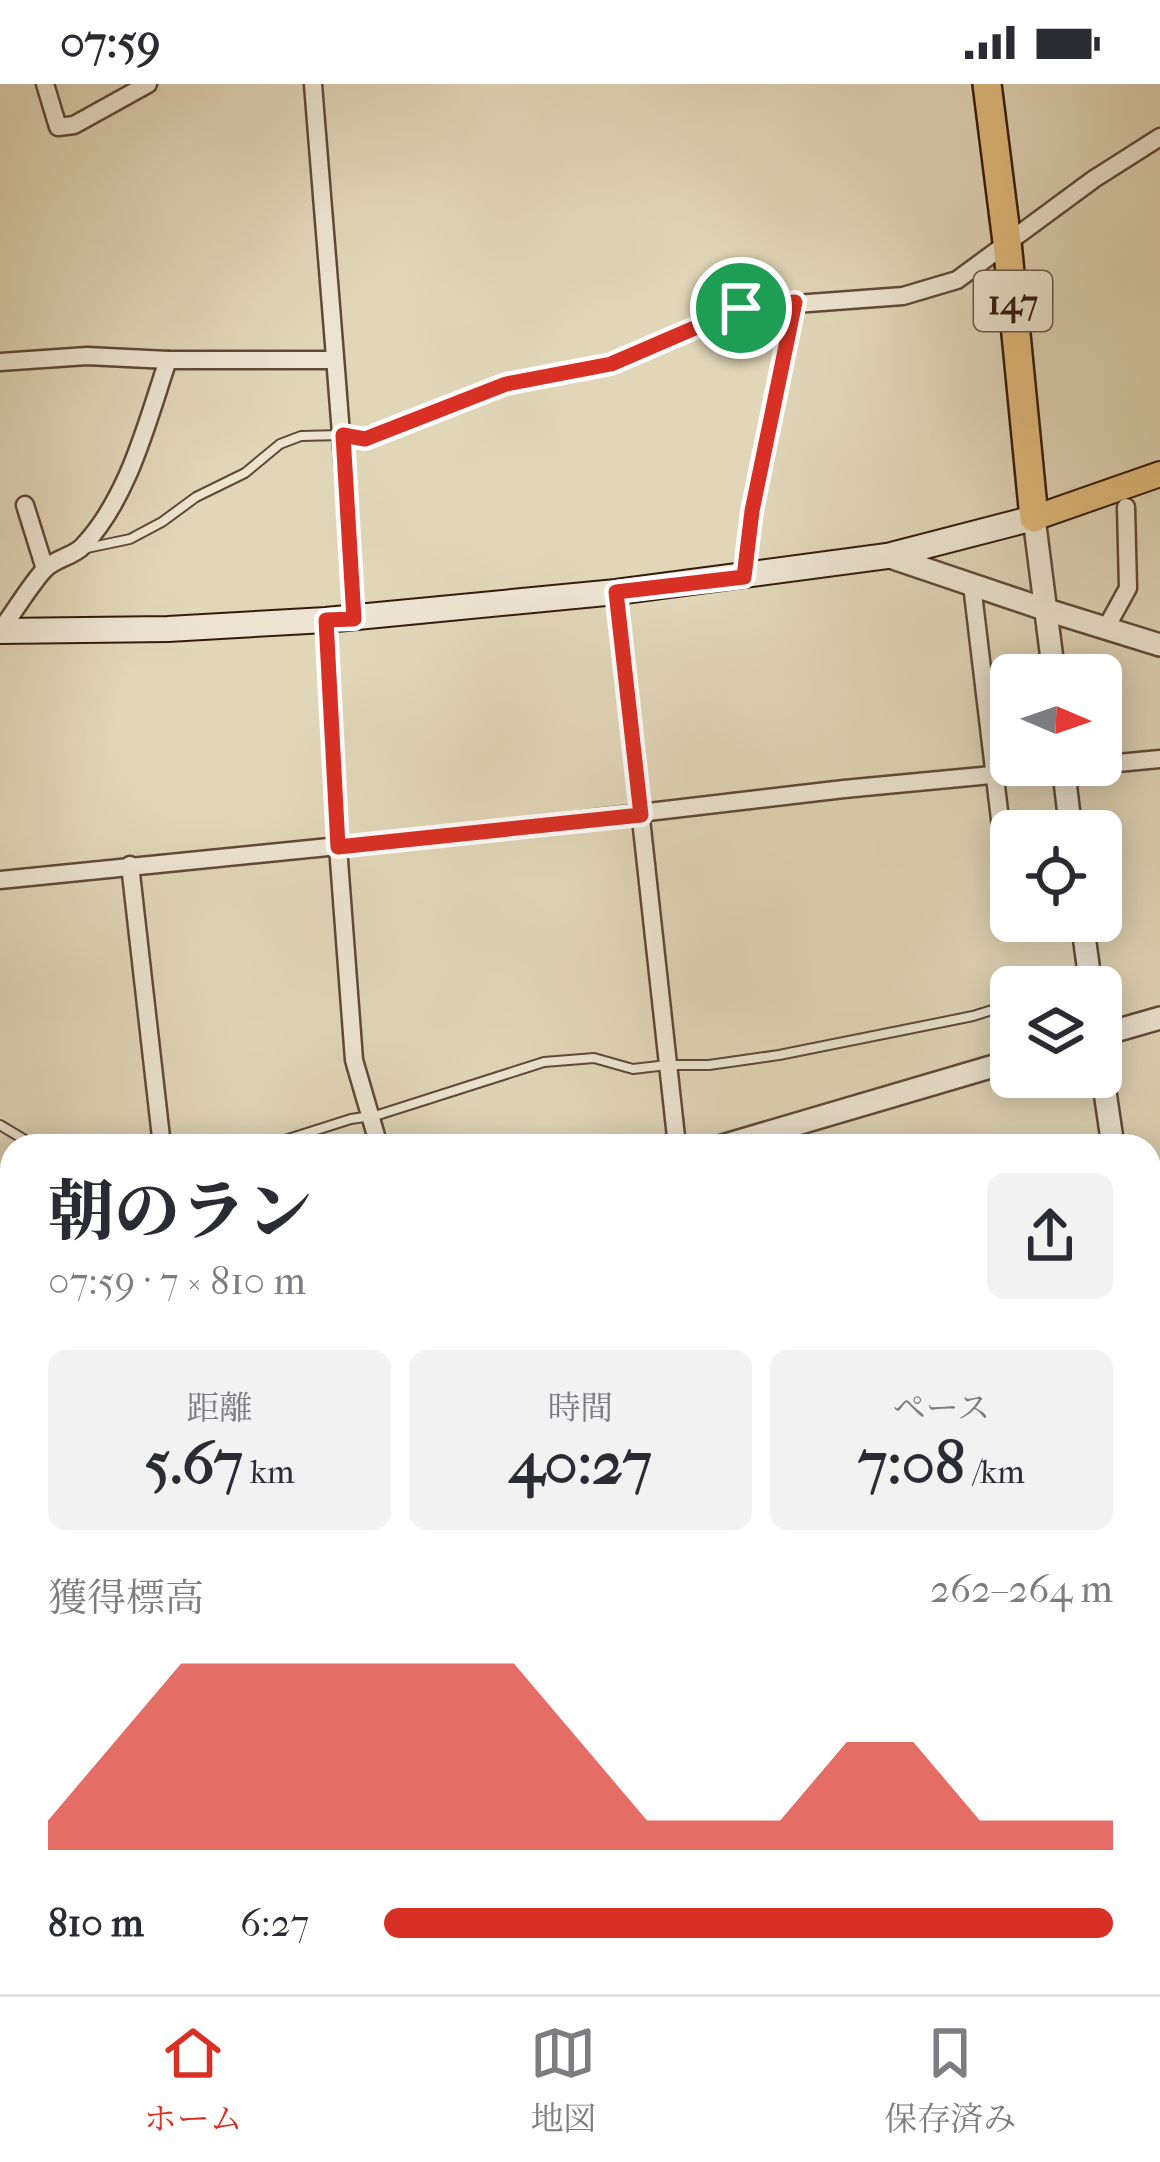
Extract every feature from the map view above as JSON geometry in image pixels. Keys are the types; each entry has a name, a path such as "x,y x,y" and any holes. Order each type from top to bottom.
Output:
{"highway":[{"name":"147","path":"987,84 1034,518"}],"main road":[{"path":"0,631 168,629 354,619 744,577 887,556 1034,518 1160,474"}],"street":[{"path":"45,84 58,127 74,125 148,84"},
{"path":"313,84 354,619"},
{"path":"343,435 365,439 506,384 611,364 741,308 903,296 935,289 957,280 1094,178 1160,137"},
{"path":"744,577 752,511 795,302"},
{"path":"0,362 87,356 334,360"},
{"path":"0,631 45,569 80,550 112,506 168,360"},
{"path":"25,505 45,569"},
{"path":"1106,628 1128,588 1126,507"},
{"path":"1034,518 1052,654"},
{"path":"887,556 1160,645"},
{"path":"972,585 990,740"},
{"path":"616,592 676,1134"},
{"path":"326,620 354,1060 375,1134"},
{"path":"1122,762 1160,759"},
{"path":"0,880 990,775"},
{"path":"130,866 161,1134"},
{"path":"1122,1029 1160,1018"},
{"path":"763,1134 990,1067"},
{"path":"1106,1098 1111,1134"}],"lane":[{"path":"80,550 130,539 196,496 245,473 280,444 301,436 343,435"},
{"path":"305,1134 544,1062 594,1058 633,1069 709,1065 990,1011"}],"route":[{"path":"795,302 752,511 744,577 616,592 641,815 338,847 326,620 354,619 343,435 365,439 506,384 611,364 741,308 795,302"}]}
